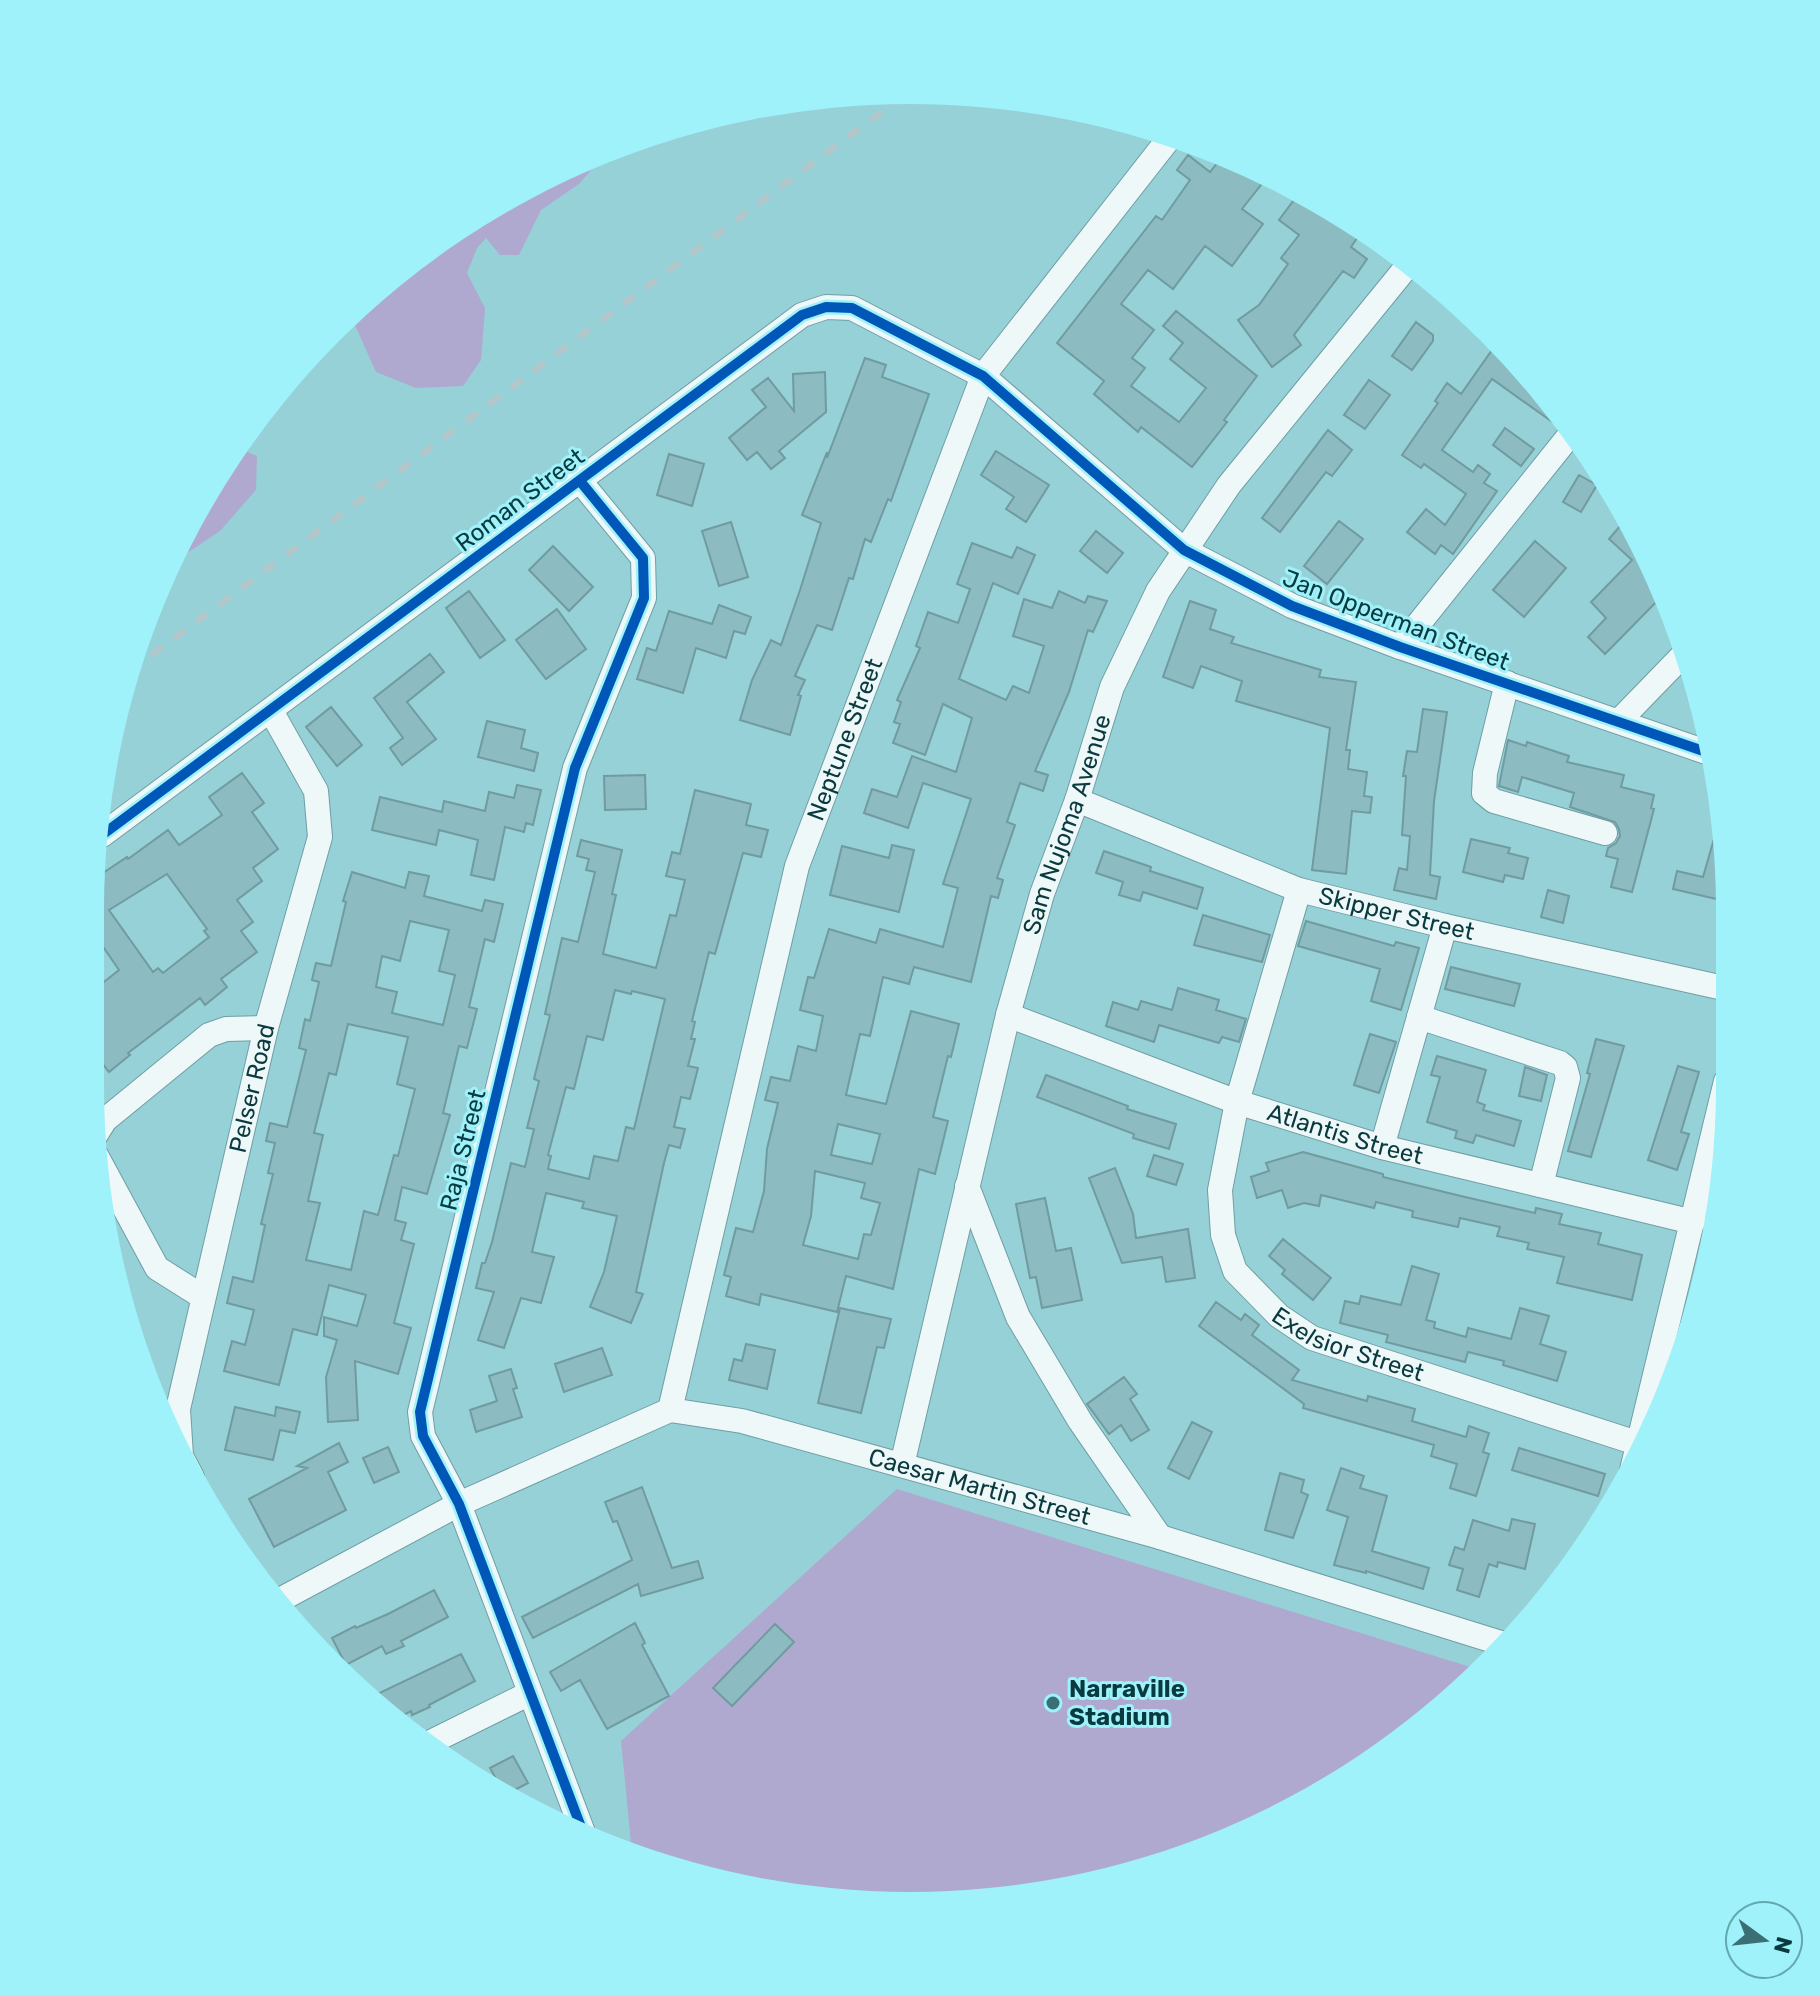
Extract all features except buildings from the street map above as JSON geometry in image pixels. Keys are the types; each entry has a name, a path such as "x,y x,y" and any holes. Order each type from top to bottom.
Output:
{"street":[{"name":"Neptune Street","path":"670,1410 797,866 983,376 1164,145"},
{"name":"Sam Nujoma Avenue","path":"902,1465 1008,1015 1042,894 1077,800 1112,687 1140,625 1184,550 1229,485 1402,272"},
{"name":"Roman Street","path":"109,830 802,315 826,307 852,308 983,376"},
{"name":"Jan Opperman Street","path":"983,376 1184,550 1292,606 1400,647 1700,750"},
{"path":"1400,647 1565,441"},
{"name":"Raja Street","path":"578,1820 459,1504 423,1436 420,1412 575,768 644,598 646,579 643,558 580,481"},
{"path":"1619,721 1676,662"},
{"path":"1507,683 1485,773 1484,793 1494,801 1605,833"},
{"name":"Pelser Road","path":"180,1427 178,1409 266,1028 320,837 316,791 271,711"},
{"name":"Skipper Street","path":"1077,800 1299,890 1716,986"},
{"name":"Exelsior Street","path":"1299,890 1237,1102 1220,1190 1223,1235 1235,1271 1279,1316 1312,1338 1633,1442"},
{"path":"1382,1147 1445,926"},
{"name":"Atlantis Street","path":"1008,1015 1237,1102 1382,1147 1693,1222"},
{"path":"1419,1017 1565,1067 1568,1078 1541,1185"},
{"path":"105,1120 209,1035 226,1029 266,1028"},
{"path":"1649,1408 1714,1131"},
{"path":"110,1181 157,1268 203,1297"},
{"path":"967,1186 1018,1317 1080,1421 1160,1537"},
{"name":"Caesar Martin Street","path":"670,1410 742,1421 1160,1537 1494,1641"},
{"path":"287,1596 459,1504 670,1410"},
{"path":"438,1739 530,1693"}],"shaded area":[{"path":"591,170 579,184 541,210 519,255 500,255 486,238 477,248 467,273 485,308 481,360 463,386 416,388 376,372 355,326 419,271 462,240 507,212"},
{"path":"247,452 257,456 256,490 220,531 188,552"},
{"name":"Narraville Stadium","path":"897,1489 1469,1666 1401,1725 1358,1756 1313,1784 1218,1831 1119,1865 1067,1877 963,1890 910,1892 805,1885 701,1865 631,1842 621,1741"}],"railway":[{"path":"144,661 891,105"}],"cycle path":[{"path":"109,830 802,315 826,307 852,308 983,376 1184,550 1292,606 1400,647 1700,750"},
{"path":"578,1820 459,1504 423,1436 420,1412 575,768 644,598 643,558 580,481"}],"place":[{"name":"Narraville Stadium","path":"1053,1703"}]}
